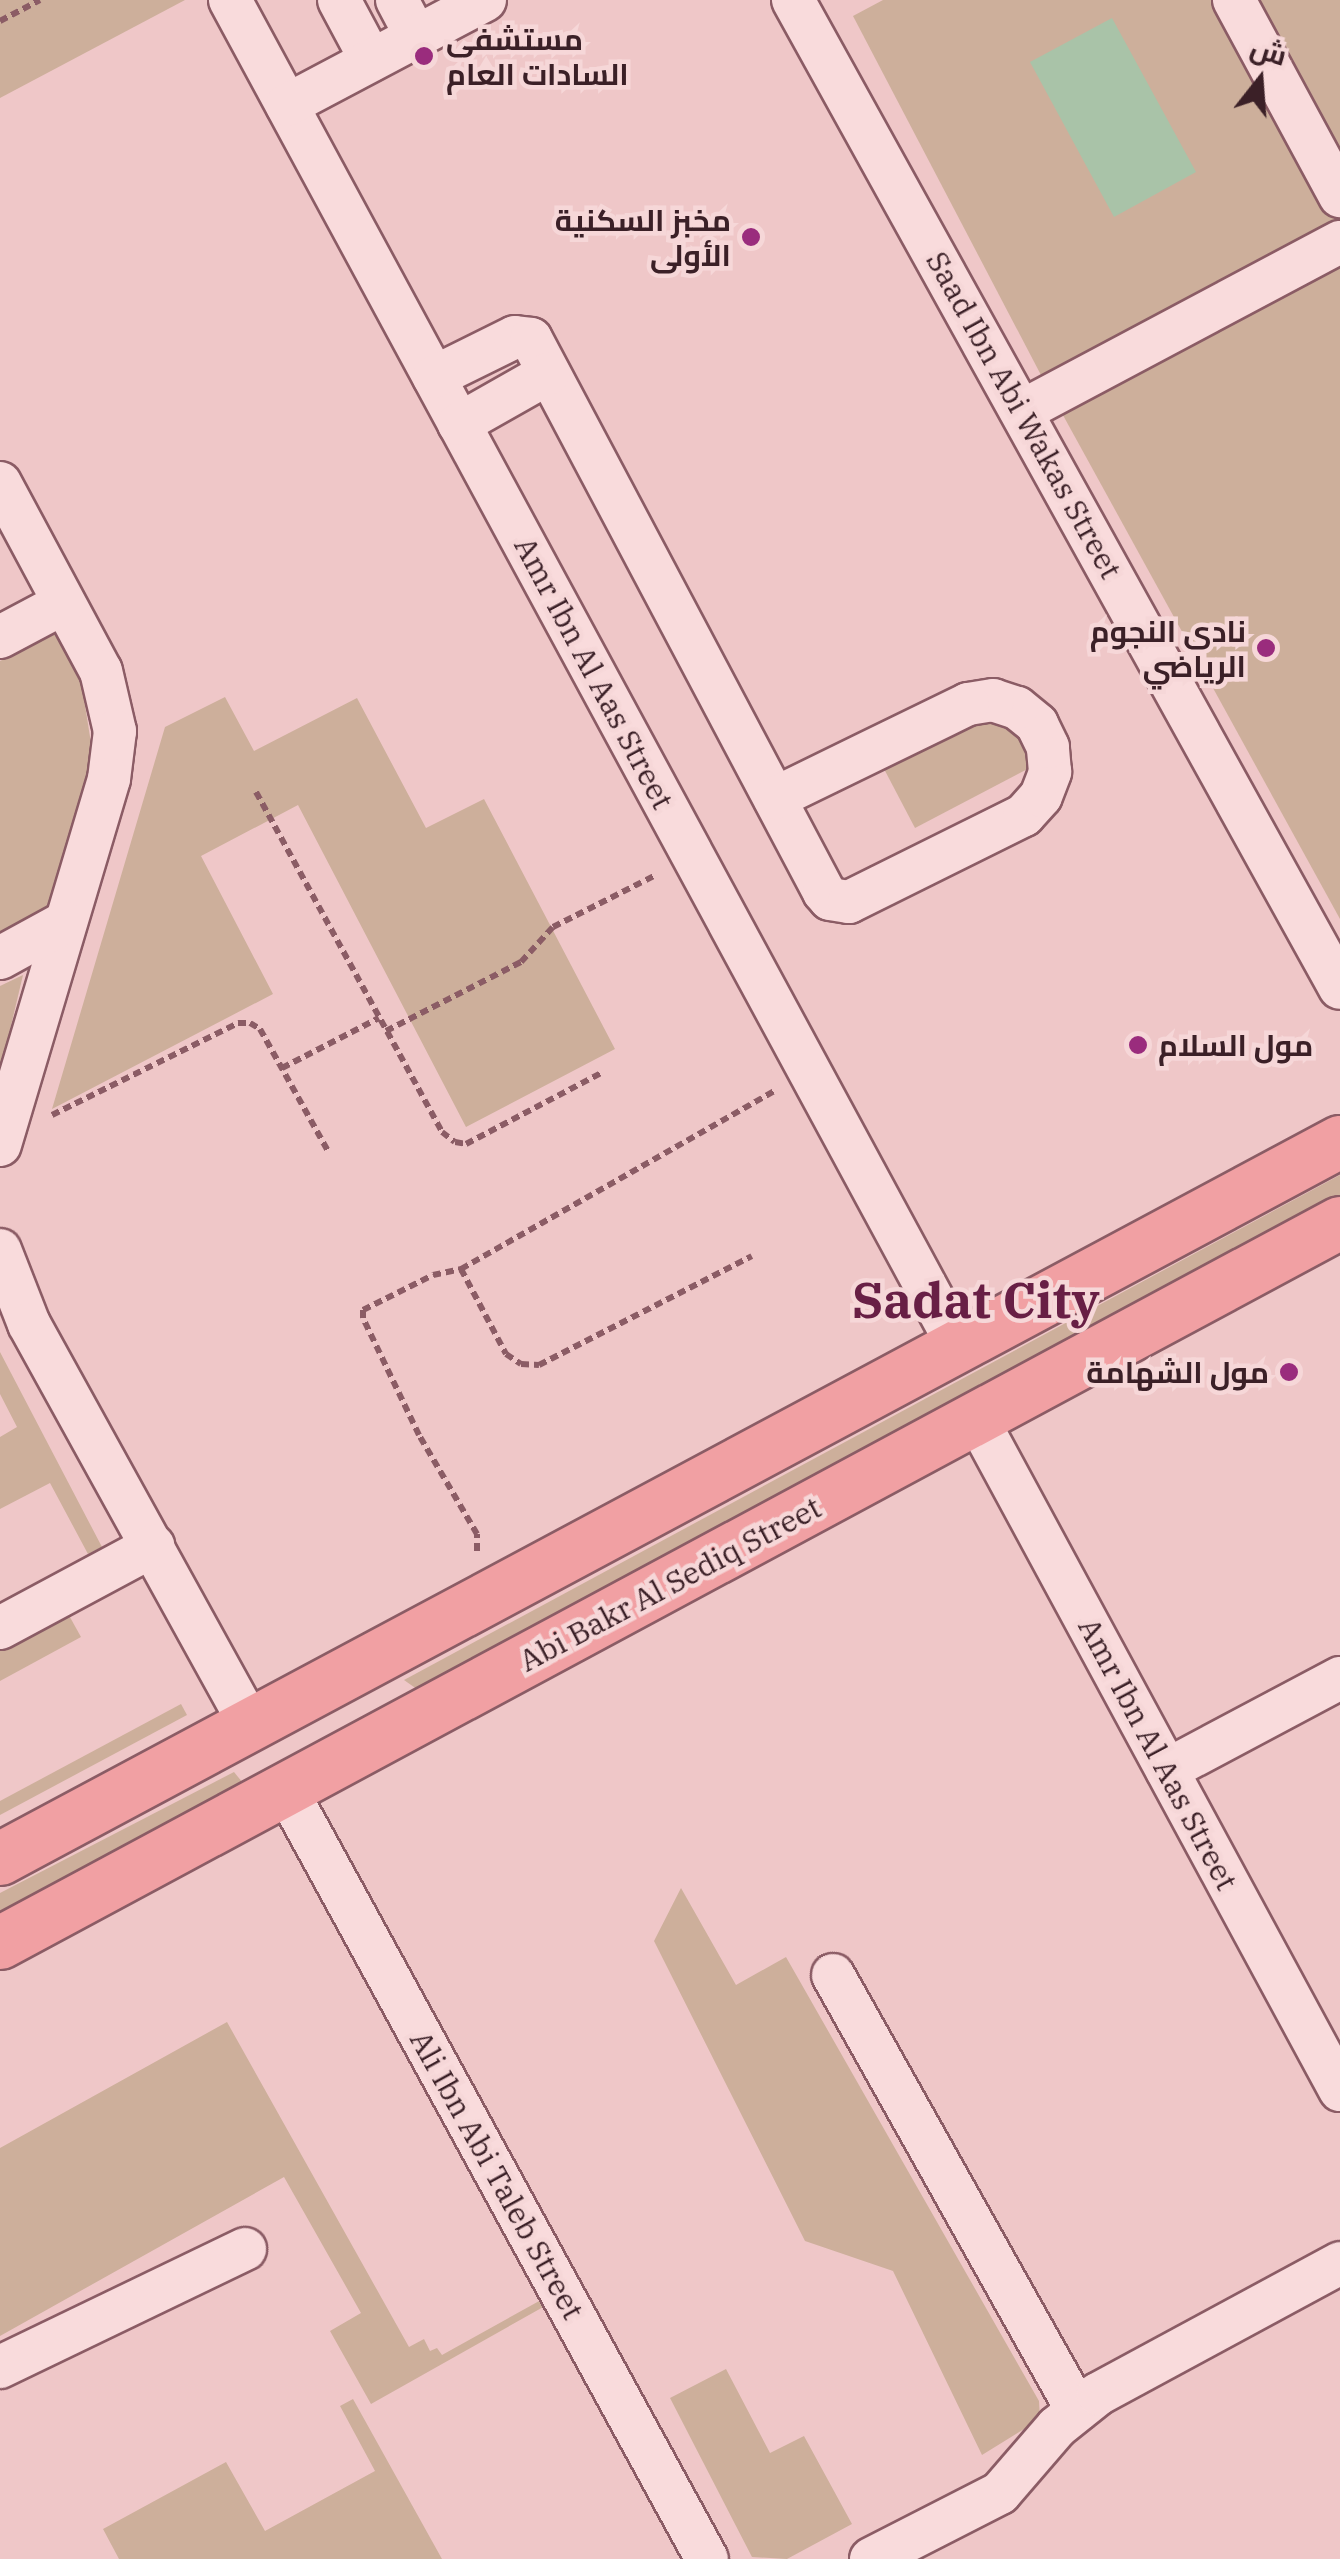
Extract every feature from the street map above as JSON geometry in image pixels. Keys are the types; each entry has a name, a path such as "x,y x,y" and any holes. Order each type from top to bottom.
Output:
{"main road":[{"path":"0,1859 1340,1142"},
{"name":"Abi Bakr Al Sediq Street","path":"0,1943 1340,1224"}],"street":[{"name":"Amr Ibn Al Aas Street","path":"230,0 958,1346"},
{"path":"339,0 371,60"},
{"path":"287,105 371,60 406,18 485,0"},
{"name":"Saad Ibn Abi Wakas Street","path":"792,0 1340,988"},
{"path":"1234,0 1340,196"},
{"path":"1022,411 1340,242"},
{"path":"434,377 514,336 531,339 824,892 839,904 1024,815 1041,796 1050,772 1048,747 1037,724 1017,708 993,700 968,704 776,798"},
{"path":"459,424 549,374"},
{"path":"0,484 101,670 115,730 109,779 1,1142"},
{"path":"0,637 64,604"},
{"path":"0,958 64,923"},
{"path":"4,1276 250,1724"},
{"name":"Amr Ibn Al Aas Street","path":"977,1418 1340,2090"},
{"path":"0,1628 152,1546"},
{"path":"1167,1770 1340,1678"},
{"name":"Ali Ibn Abi Taleb Street","path":"287,1791 707,2559"},
{"path":"833,1974 1077,2410"},
{"path":"0,2367 245,2248"},
{"path":"871,2559 1000,2492 1077,2410 1340,2264"}],"path":[{"path":"0,22 40,0"},
{"path":"256,792 442,1132 454,1142 466,1144 602,1072"},
{"path":"386,1030 521,962 553,927 693,857"},
{"path":"282,1068 379,1018"},
{"path":"1,1142 238,1023 260,1029 328,1153"},
{"path":"474,1561 477,1534 419,1435 363,1318 369,1304 433,1275 461,1269 810,1071"},
{"path":"461,1269 506,1354 521,1364 539,1365 752,1256"}],"shaded area":[{"path":"0,0 185,0 0,98"},
{"name":"نادي النجوم الرياضي","path":"883,0 1340,0 1340,919 1042,377 853,16"},
{"path":"1112,18 1196,172 1114,217 1030,62"},
{"path":"59,632 81,680 94,762 50,915 0,942 0,661"},
{"path":"225,697 254,751 357,698 426,828 484,799 615,1049 466,1127 298,805 201,856 273,994 52,1109 165,727"},
{"path":"1009,700 1041,762 915,828 883,767"},
{"path":"23,975 0,1072 0,986"},
{"path":"1340,1175 1340,1199 421,1692 404,1680"},
{"path":"0,1352 102,1547 88,1554 50,1483 0,1509 0,1437 17,1427 0,1394"},
{"path":"66,1610 81,1637 0,1681 0,1646"},
{"path":"181,1704 187,1715 0,1815 0,1801"},
{"path":"234,1772 243,1783 0,1916 0,1893"},
{"path":"681,1888 736,1985 786,1957 1039,2401 1040,2419 982,2455 893,2271 805,2241 654,1941"},
{"path":"227,2022 409,2347 424,2339 430,2351 437,2348 442,2355 541,2300 545,2306 371,2404 330,2331 361,2313 284,2177 0,2336 0,2148"},
{"path":"726,2369 770,2453 804,2436 852,2524 787,2559 752,2557 670,2398"},
{"path":"353,2399 442,2559 119,2559 103,2529 226,2462 265,2531 375,2471 340,2406"}],"place":[{"name":"مستشفى السادات العام","path":"424,56"},
{"name":"مخبز السكنية الأولى","path":"751,237"},
{"name":"نادي النجوم الرياضي","path":"1266,648"},
{"name":"مول السلام","path":"1138,1045"},
{"name":"مول الشهامة","path":"1289,1372"}],"district":[{"name":"Sadat City","path":"976,1300"}]}
